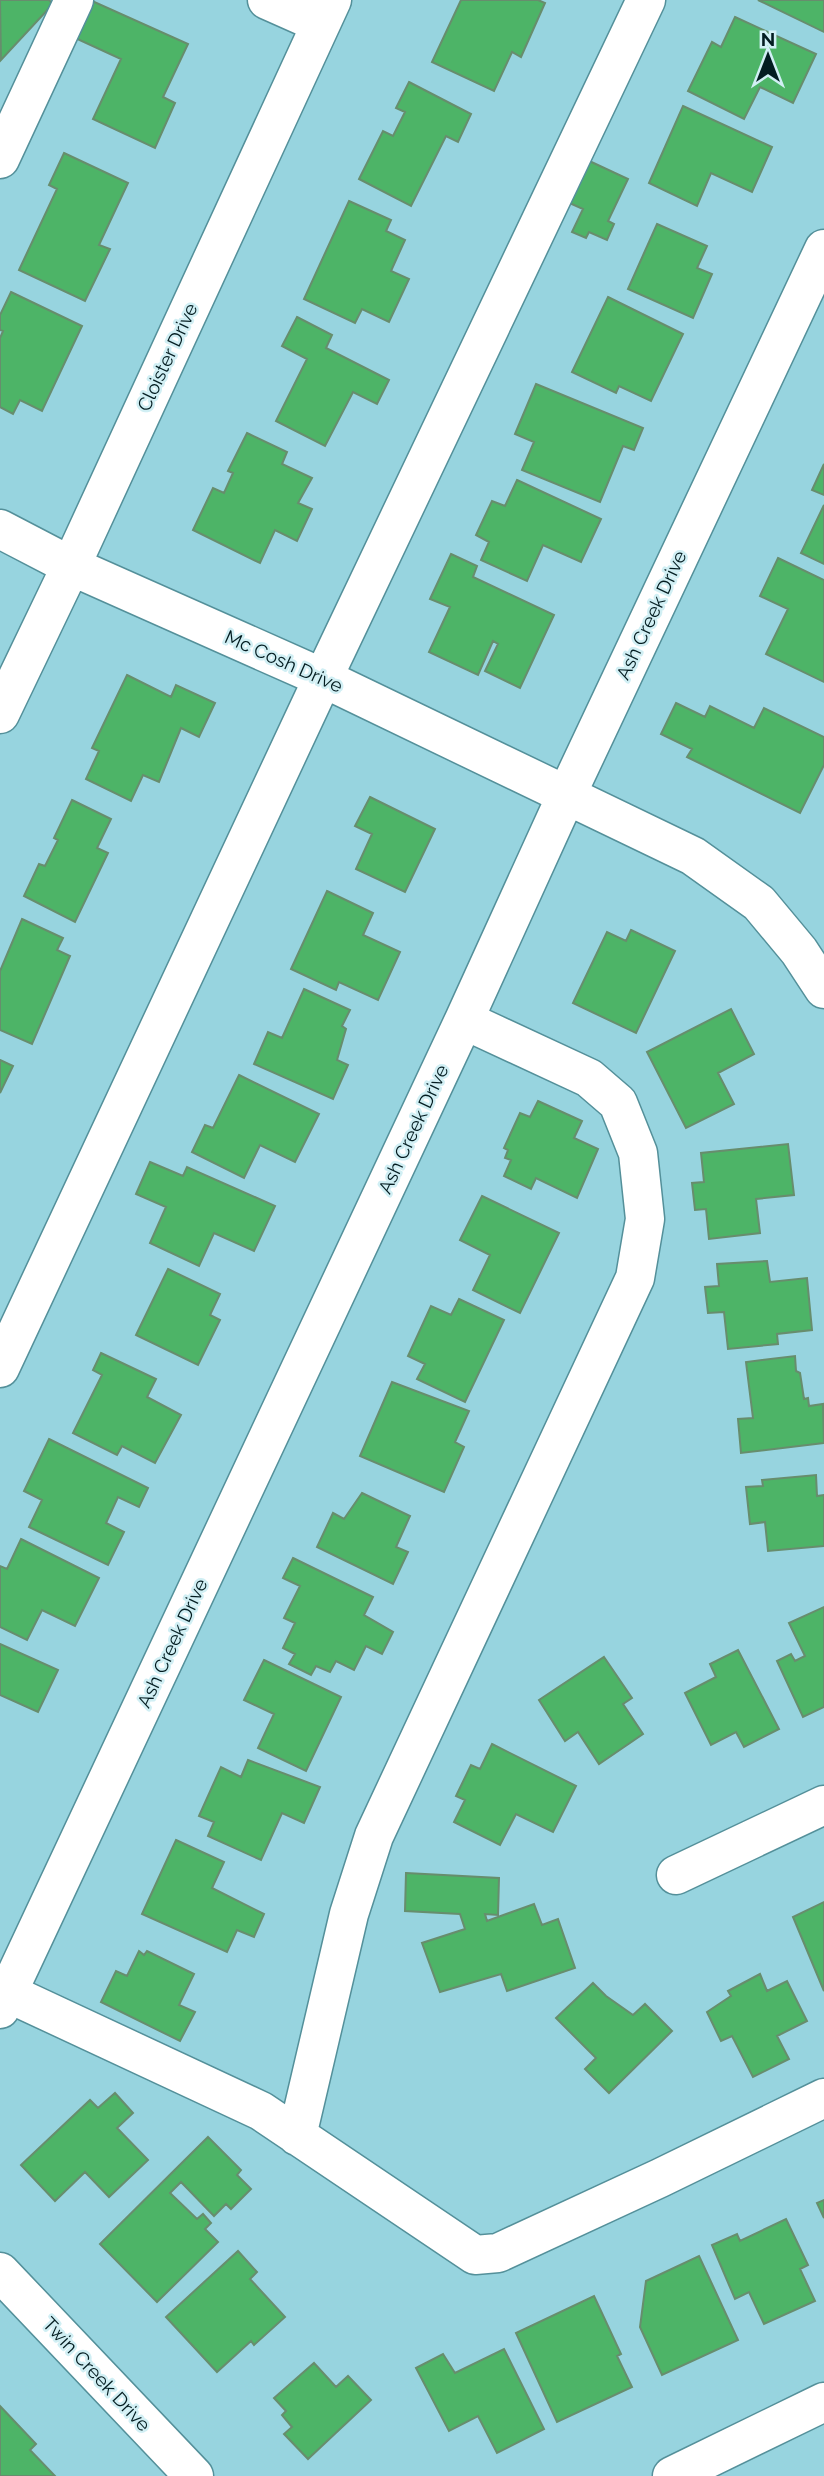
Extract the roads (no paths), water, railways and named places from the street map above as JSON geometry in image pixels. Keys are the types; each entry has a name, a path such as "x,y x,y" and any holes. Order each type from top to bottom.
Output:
{"street":[{"path":"0,159 74,0"},
{"path":"267,0 327,12"},
{"path":"0,1368 323,678 646,0"},
{"name":"Cloister Drive","path":"0,714 327,12"},
{"name":"Ash Creek Drive","path":"4,2001 824,249"},
{"name":"Mc Cosh Drive","path":"0,529 71,566 323,678 566,796"},
{"path":"566,796 692,856 758,903 799,951 824,989"},
{"path":"297,2136 349,1914 374,1836 635,1278 645,1219 638,1153 618,1103 589,1078 464,1020"},
{"path":"676,1875 824,1805"},
{"path":"4,2001 261,2111 475,2255 498,2253 824,2098"},
{"name":"Twin Creek Drive","path":"0,2272 194,2476"},
{"path":"672,2476 824,2403"}]}
